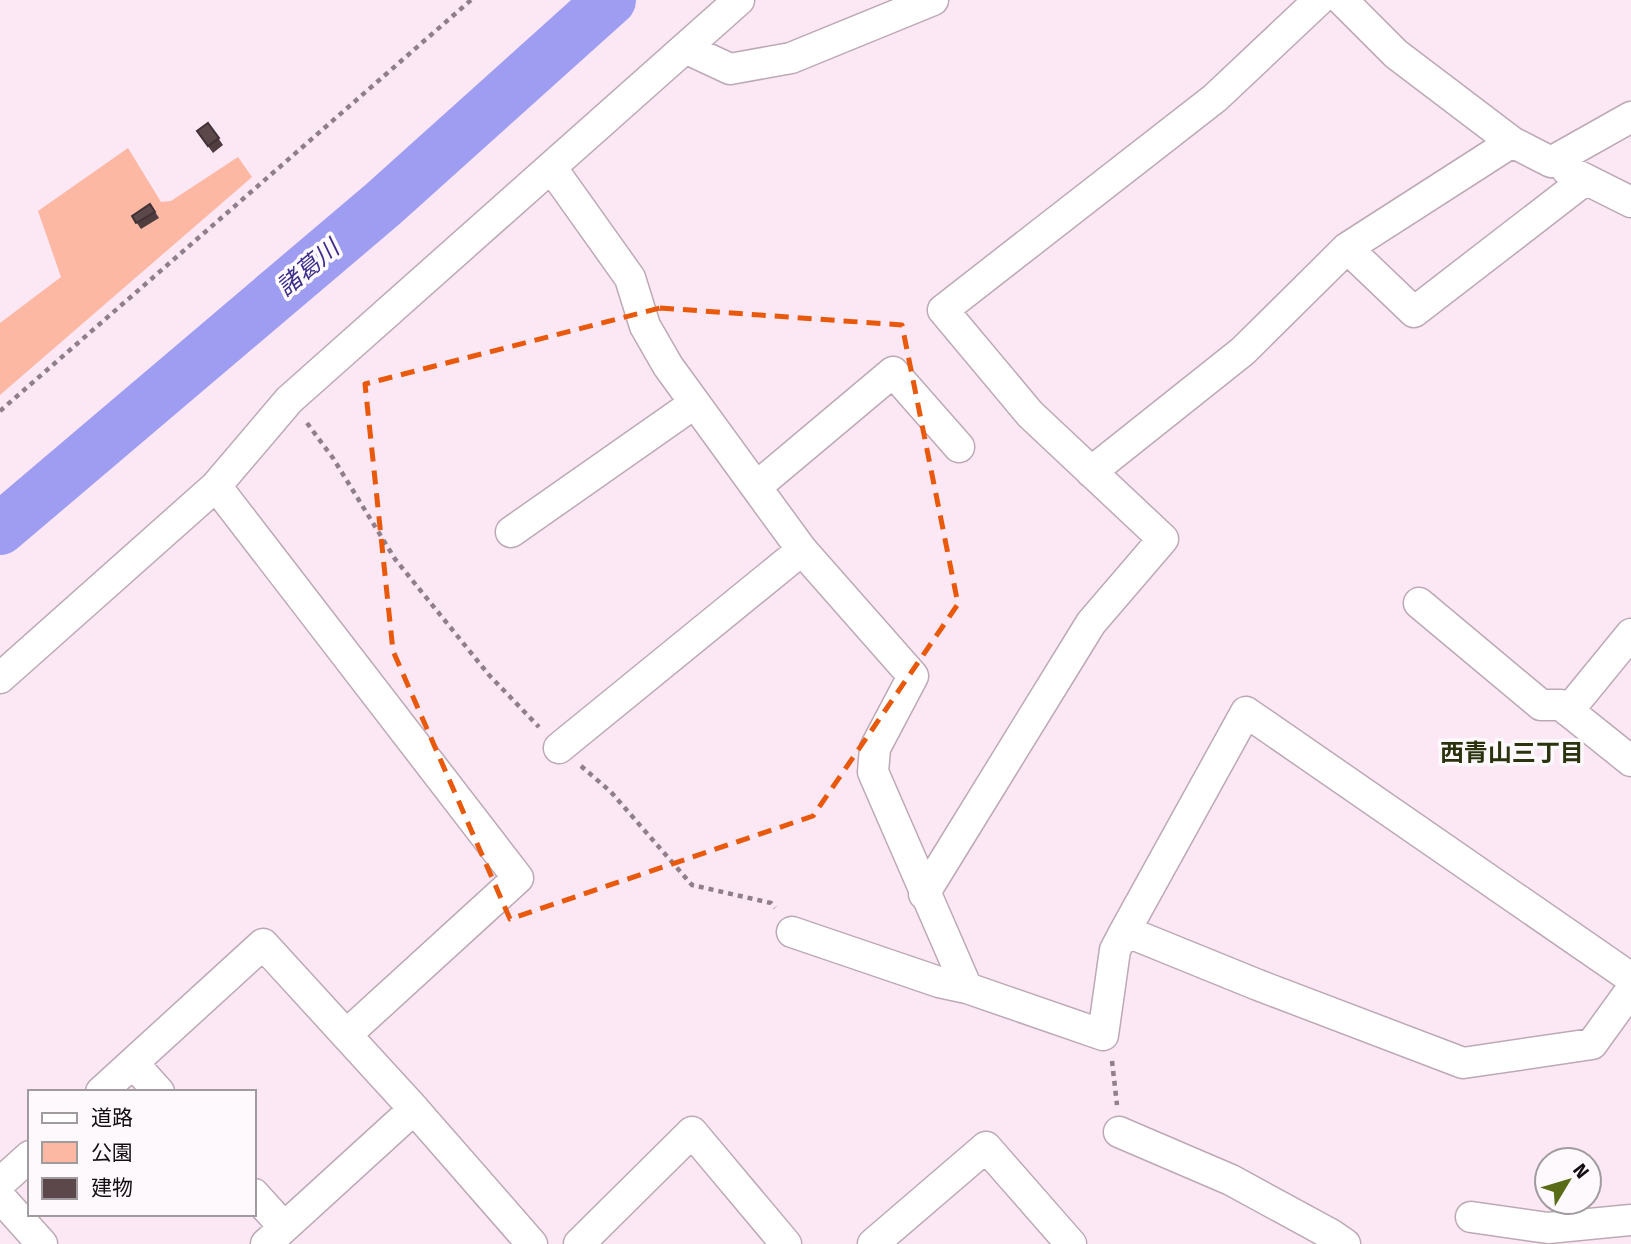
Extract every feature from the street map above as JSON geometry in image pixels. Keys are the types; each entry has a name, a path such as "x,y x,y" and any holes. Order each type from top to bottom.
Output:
{"street":[{"path":"0,678 216,486 289,400 739,0"},
{"path":"685,48 730,69 792,58 933,0"},
{"path":"925,894 1091,623 1163,539 1030,414 943,310 1215,98 1319,0"},
{"path":"1342,0 1396,54 1512,142 1631,202"},
{"path":"1551,162 1631,117"},
{"path":"1091,472 1243,351 1347,248 1512,142"},
{"path":"551,167 631,278 645,326 668,366 802,550 913,676 875,748 873,772 967,988"},
{"path":"1347,248 1414,312 1585,180"},
{"path":"756,487 893,372 959,447"},
{"path":"511,532 695,403"},
{"path":"216,486 518,878 346,1035"},
{"path":"559,748 802,550"},
{"path":"1419,603 1541,705 1561,705 1631,761"},
{"path":"1568,711 1631,634"},
{"path":"792,932 1103,1035 1115,950 1246,712 1631,978"},
{"path":"1125,931 1463,1063 1592,1044 1631,990"},
{"path":"103,1090 263,944 414,1109 532,1244"},
{"path":"133,1063 157,1090"},
{"path":"256,1198 275,1236 414,1109"},
{"path":"579,1244 692,1132 786,1244"},
{"path":"1119,1132 1231,1180 1333,1241"},
{"path":"873,1244 986,1147 1071,1244"},
{"path":"0,1183 28,1158"},
{"path":"0,1197 42,1244"},
{"path":"1471,1217 1548,1228 1631,1220"}],"path":[{"path":"0,411 471,0"},
{"path":"289,400 333,458 395,559 489,675 559,748 611,792 692,885 771,903 792,932"},
{"path":"1103,1035 1111,1047 1119,1132"}],"highlighted area":[{"path":"660,308 902,325 958,604 813,816 510,919 393,651 365,384"}],"green space":[{"path":"128,148 161,202 171,201 238,157 252,177 0,395 0,323 61,277 38,211"}],"building":[{"path":"208,123 219,138 208,146 197,131"},
{"path":"150,204 155,212 136,223 132,216"}],"waterway":[{"name":"諸葛川","path":"0,529 383,204 610,0"}],"district":[{"name":"西青山三丁目","path":"1512,753"}]}
